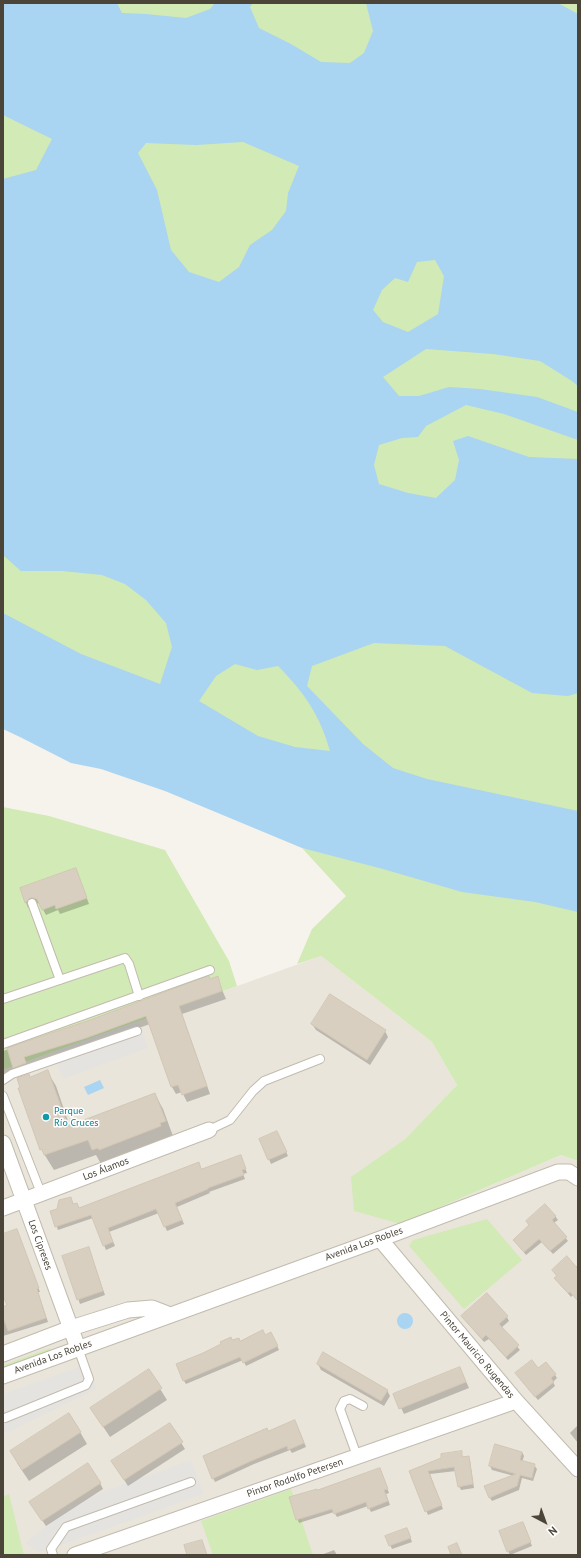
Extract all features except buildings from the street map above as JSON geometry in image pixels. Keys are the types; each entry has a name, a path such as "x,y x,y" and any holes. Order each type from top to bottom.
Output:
{"street":[{"name":"Los Álamos","path":"3,1208 209,1130"},
{"name":"Los Cipreses","path":"3,1143 78,1348"},
{"name":"Avenida Los Robles","path":"3,1376 380,1239 558,1172 569,1172 578,1178"},
{"name":"Pintor Mauricio Rugendas","path":"380,1239 516,1401 578,1469"},
{"name":"Avenida Los Robles","path":"3,1354 71,1328 128,1310 152,1308 170,1315"},
{"name":"Pintor Rodolfo Petersen","path":"75,1555 516,1401"}],"lane":[{"path":"32,903 60,980"},
{"path":"3,999 125,958 129,964 139,996"},
{"path":"3,1044 210,970"},
{"path":"3,1080 12,1074 137,1031"},
{"path":"209,1130 230,1120 253,1091 264,1081 320,1059"},
{"path":"3,1096 41,1193"},
{"path":"5,1418 86,1385 89,1379 78,1348"},
{"path":"357,1456 340,1409 344,1401 350,1399 363,1406"},
{"path":"53,1555 51,1548 66,1527 191,1482"}],"shaded area":[{"path":"321,956 432,1042 457,1085 405,1139 352,1177 401,1224 561,1155 578,1161 578,1555 3,1555 3,1070"},
{"path":"139,1021 148,1048 63,1079 53,1052"},
{"path":"88,1364 97,1389 6,1433 3,1425 3,1394"},
{"path":"191,1460 204,1494 39,1553 26,1543 51,1522 94,1495"}],"green space":[{"path":"3,3 578,3 578,1161 561,1155 401,1224 354,1211 351,1177 405,1139 457,1085 432,1042 321,956 297,964 312,929 346,896 302,848 307,849 3,712"},
{"path":"3,807 49,816 165,850 229,961 237,986 3,1070"},
{"path":"487,1219 522,1260 464,1309 409,1246 413,1240"},
{"path":"50,1348 52,1353 3,1371 3,1365"},
{"path":"291,1489 313,1555 213,1555 201,1521"},
{"path":"9,1494 24,1555 3,1555 3,1497"}],"water":[{"path":"3,3 117,3 122,13 186,18 210,9 215,3 253,3 250,7 259,28 291,44 321,62 350,63 364,53 373,31 366,3 558,3 578,14 578,386 540,361 493,354 426,349 383,377 399,396 419,396 449,387 480,389 537,397 578,412 578,440 504,414 466,405 426,426 418,437 402,438 379,445 374,465 379,484 408,493 436,498 455,480 459,460 453,441 468,436 529,457 578,459 578,693 568,696 532,693 445,646 374,643 312,666 307,686 363,744 393,768 427,779 578,811 578,912 535,902 462,892 383,869 302,848 165,791 101,769 71,763 3,729 3,613 81,654 160,684 172,647 166,623 146,600 125,584 102,575 62,571 21,571 3,555 3,179 36,170 52,139 3,115","holes":["243,142 299,166 288,193 286,211 272,230 250,245 239,267 219,282 189,272 171,250 157,190 138,153 146,143 196,145","435,260 444,276 438,314 408,332 383,322 373,310 382,290 395,278 408,282 417,262","235,664 257,670 278,666 296,685 310,705 321,726 330,751 295,747 258,736 199,701 216,676"]},
{"path":"100,1080 104,1088 88,1095 84,1087"},
{"path":"402,1313 408,1313 413,1318 411,1327 408,1329 402,1329 397,1324 397,1318"}],"place":[{"name":"Parque Río Cruces","path":"46,1117"}]}
